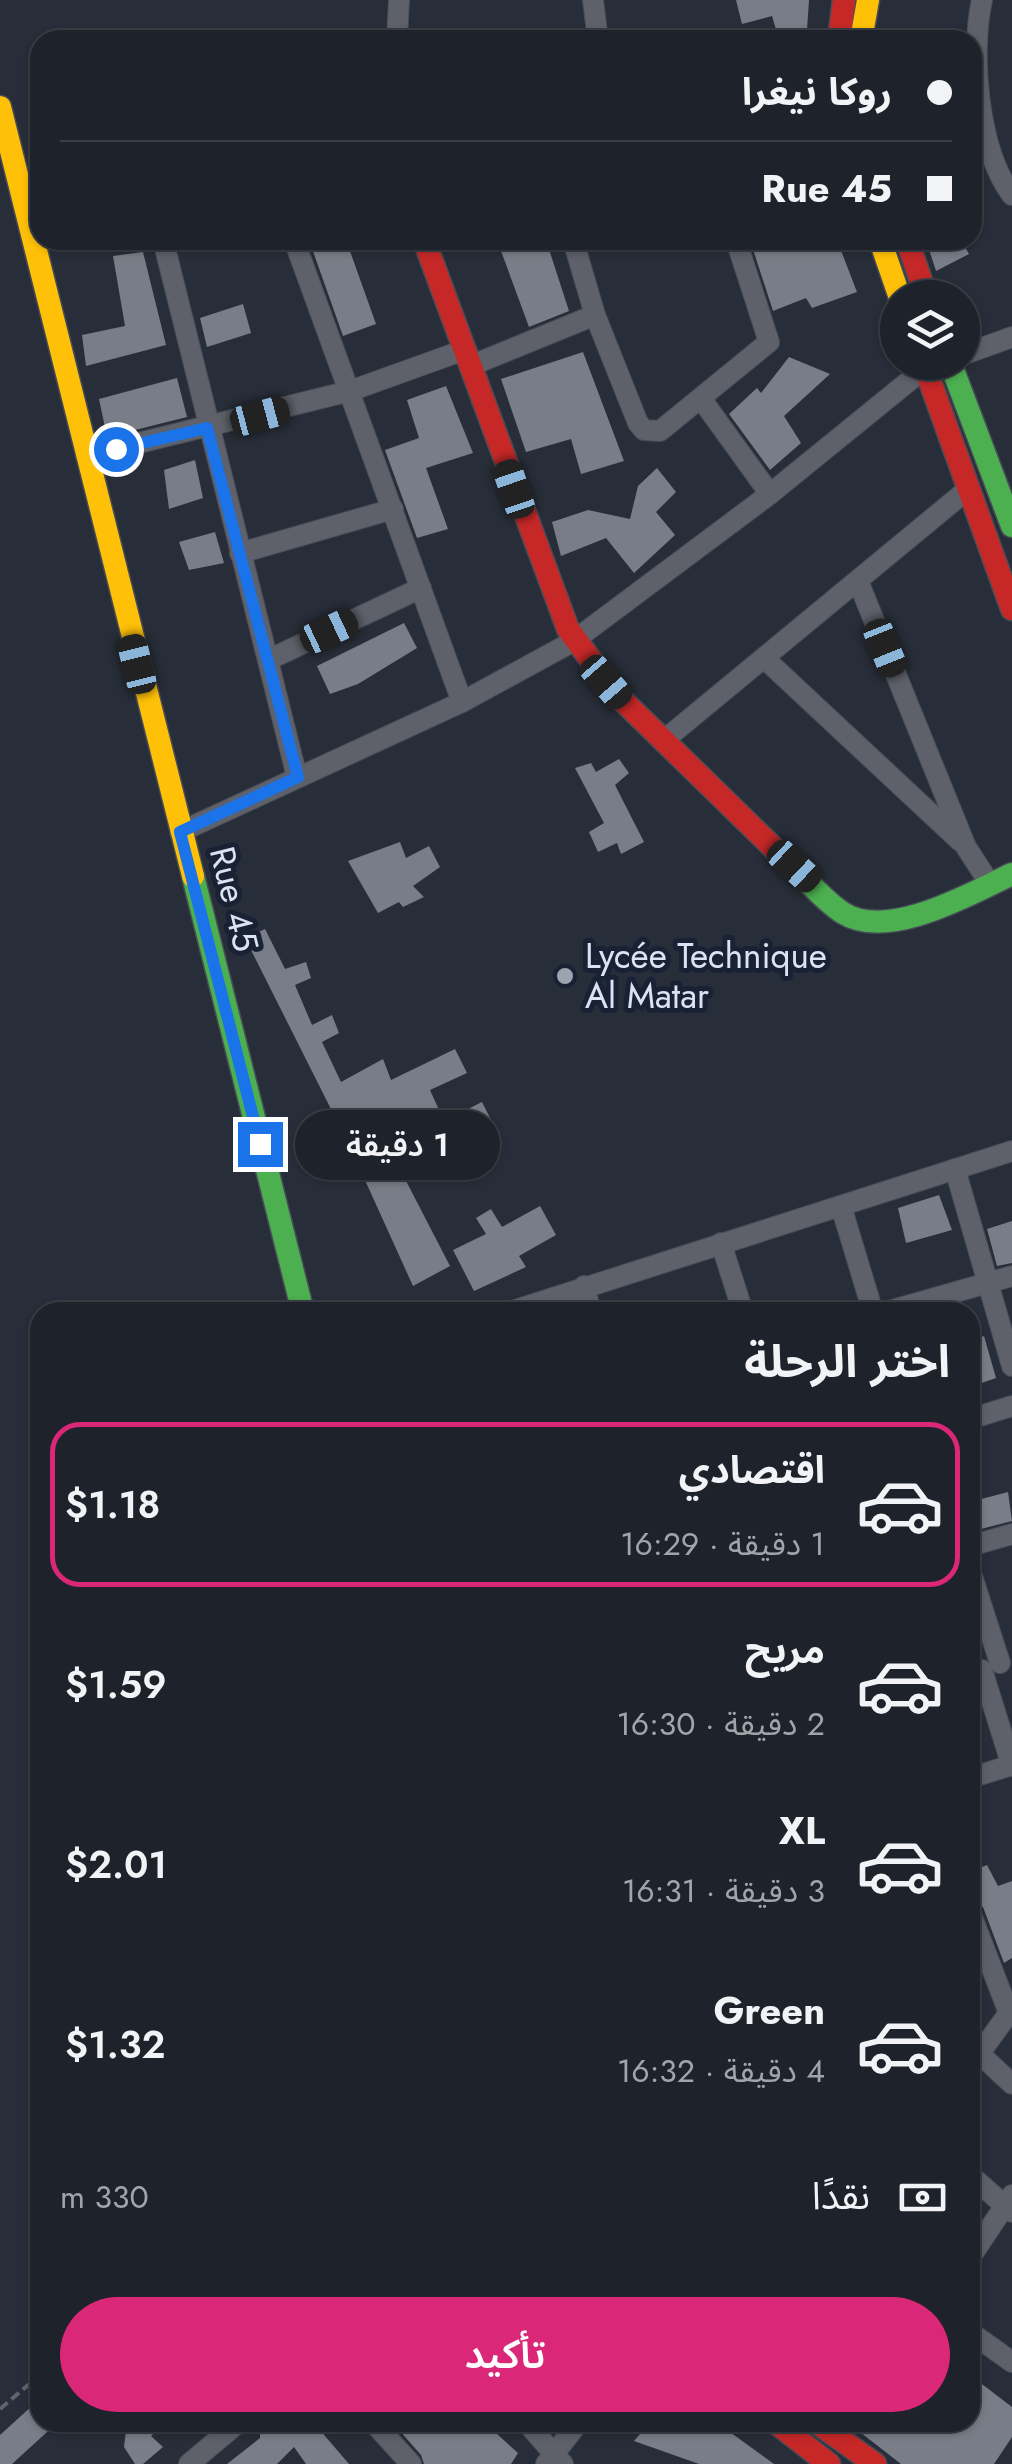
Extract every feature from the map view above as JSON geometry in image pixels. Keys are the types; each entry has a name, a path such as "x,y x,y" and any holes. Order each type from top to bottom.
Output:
{"street":[{"path":"398,30 399,0"},
{"path":"593,0 597,30"},
{"path":"844,0 852,30"},
{"path":"858,30 868,0"},
{"path":"978,30 982,0"},
{"name":"Rue 45","path":"0,107 30,204"},
{"path":"982,122 996,169 1012,195"},
{"name":"Rue 45","path":"41,250 86,456 300,1302"},
{"path":"165,250 207,428 298,777"},
{"path":"298,250 462,702"},
{"path":"428,250 572,642 663,742 843,913 856,920 904,919 1001,879 764,658"},
{"path":"576,250 595,315 644,430 660,431 769,342 739,250"},
{"path":"883,250 894,280"},
{"path":"910,250 921,280"},
{"path":"86,456 350,391 467,358 595,315"},
{"path":"980,349 1012,337"},
{"path":"180,832 462,702 572,642 770,494 910,380"},
{"path":"935,380 967,490 1012,609"},
{"path":"957,380 1012,526"},
{"path":"702,400 770,494"},
{"path":"663,742 967,490"},
{"path":"240,553 393,509"},
{"path":"858,581 966,847"},
{"path":"268,660 422,588"},
{"path":"538,1302 1012,1151"},
{"path":"955,1170 1012,1366"},
{"path":"841,1206 871,1302"},
{"path":"721,1242 739,1302"},
{"path":"922,1302 1012,1276"},
{"path":"584,1286 589,1302"},
{"path":"980,1417 1012,1406"},
{"path":"980,1543 1012,1534"},
{"path":"980,1616 1012,1765 980,1775"},
{"path":"980,1951 1009,2012 980,2043"},
{"path":"980,2055 1012,2084"},
{"path":"980,2183 1009,2205 980,2244"},
{"path":"980,2339 1012,2362"},
{"path":"188,2464 226,2432"},
{"path":"382,2432 410,2464"},
{"path":"533,2432 554,2461 572,2432"},
{"path":"788,2432 829,2464"},
{"path":"830,2432 875,2464"}],"path":[{"path":"0,2409 30,2384"}],"building":[{"path":"736,0 809,0 807,30 776,30 772,16 742,24"},
{"path":"313,250 350,250 376,324 343,336"},
{"path":"501,250 549,250 569,311 529,327"},
{"path":"753,250 841,250 857,292 812,308 806,298 773,311"},
{"path":"929,250 967,250 969,254 936,271"},
{"path":"143,252 166,345 86,366 82,335 125,326 113,256"},
{"path":"243,304 251,333 207,347 200,318"},
{"path":"583,352 624,461 581,474 571,439 526,452 501,379"},
{"path":"789,357 830,374 784,416 801,443 770,470 729,414 757,388 761,393"},
{"path":"177,378 187,417 107,437 99,399"},
{"path":"446,386 473,453 426,468 448,529 417,538 385,450 419,438 407,400"},
{"path":"195,460 203,498 169,509 164,470"},
{"path":"657,468 676,492 656,512 675,535 634,573 606,538 561,556 552,522 588,510 630,519 638,486"},
{"path":"215,532 224,563 189,570 179,542"},
{"path":"404,623 417,648 358,684 330,694 317,666"},
{"path":"619,759 629,773 615,785 644,842 621,854 617,843 598,852 589,832 604,823 575,768 591,763 596,772"},
{"path":"400,842 406,858 429,846 440,867 413,886 424,897 403,907 399,902 378,913 348,861"},
{"path":"265,929 285,969 306,962 311,978 295,985 312,1025 332,1015 339,1033 322,1042 341,1082 383,1059 391,1080 455,1049 467,1073 430,1090 444,1121 482,1102 497,1132 404,1177 450,1266 413,1286 364,1178 397,1163 383,1113 343,1133 245,938"},
{"path":"939,1195 952,1230 906,1243 898,1208"},
{"path":"540,1206 556,1235 519,1256 526,1267 474,1291 453,1250 486,1234 476,1218 491,1209 502,1227"},
{"path":"1012,1221 1012,1263 997,1266 987,1229"},
{"path":"984,1336 996,1378 980,1384 980,1337"},
{"path":"1008,1492 1012,1521 980,1529 980,1499"},
{"path":"987,1865 998,1886 1012,1881 1012,1958 1004,1963 980,1905 980,1868"},
{"path":"980,2383 1012,2407 1012,2437 994,2464 901,2464 860,2432 980,2432"},
{"path":"30,2408 30,2432 47,2432 12,2464 0,2464 0,2435"},
{"path":"126,2432 156,2432 151,2436 163,2447 143,2464 135,2464 124,2447"},
{"path":"260,2432 322,2432 349,2464 306,2464 294,2447 277,2464 227,2464 260,2438"},
{"path":"401,2432 495,2432 518,2453 511,2464 424,2464"},
{"path":"637,2432 730,2432 774,2464 699,2464 634,2441 640,2434"}],"traffic: fast":[{"path":"957,380 1012,526"},
{"path":"791,865 843,913 882,922 952,903 1012,874"},
{"path":"193,876 300,1302"}],"traffic: slow":[{"path":"863,30 868,0"},
{"path":"0,107 30,227"},
{"path":"36,250 193,876"},
{"path":"883,250 894,280"}],"traffic: jam":[{"path":"840,30 844,0"},
{"path":"428,250 568,629 616,694 791,865"},
{"path":"910,250 921,280"},
{"path":"929,380 1012,609"},
{"path":"788,2432 829,2464"},
{"path":"830,2432 875,2464"}],"place":[{"name":"Lycée Technique Al Matar","path":"565,976"}],"route":[{"path":"116,449 207,428 298,777 180,832 260,1144"}]}
